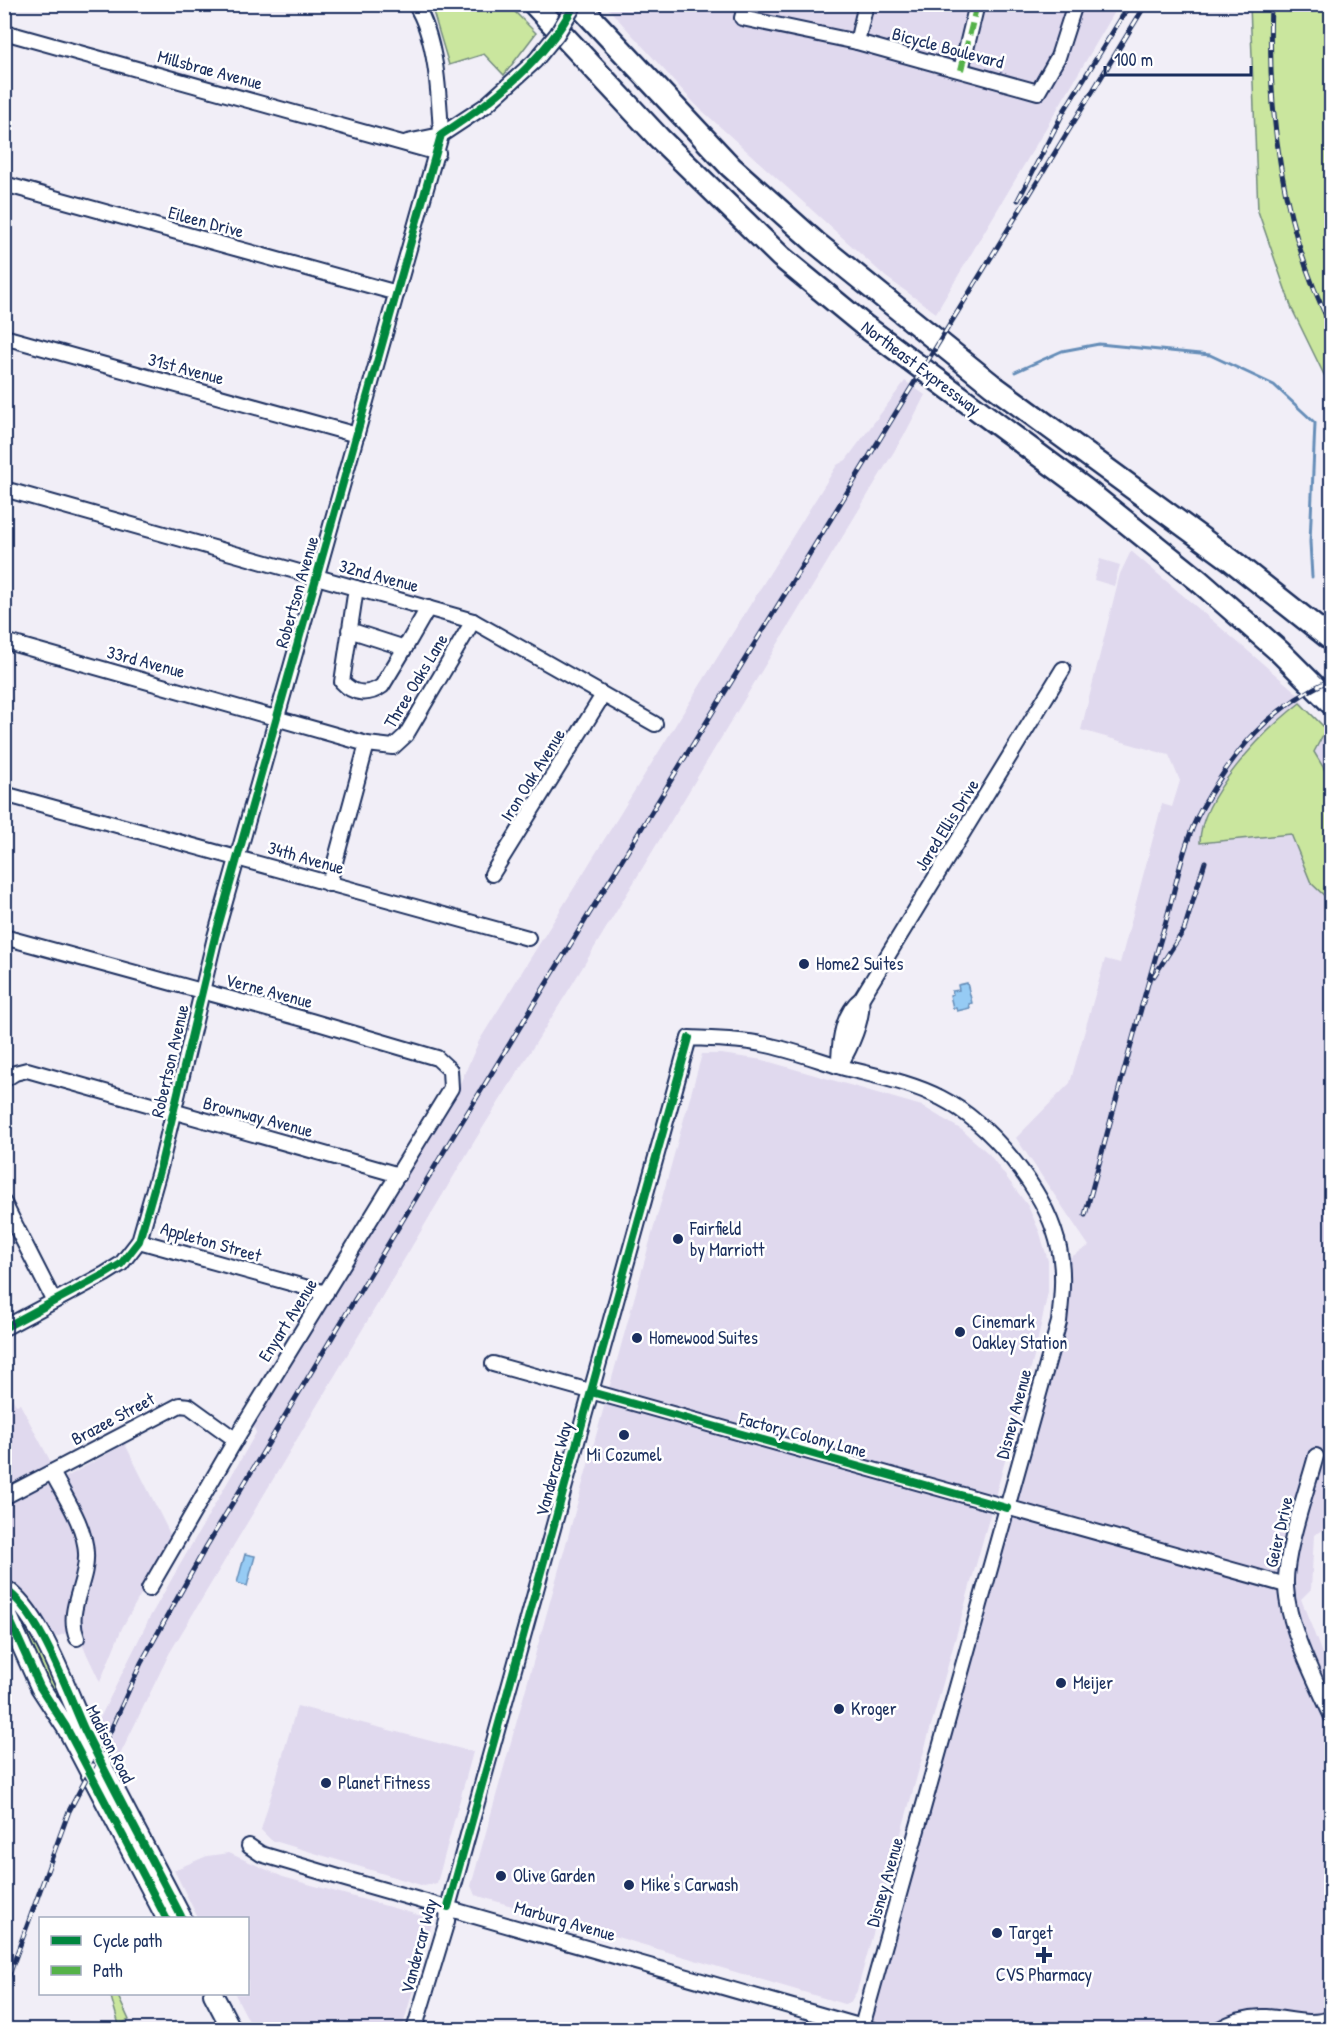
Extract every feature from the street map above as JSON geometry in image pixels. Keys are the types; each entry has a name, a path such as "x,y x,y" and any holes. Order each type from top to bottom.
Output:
{"highway":[{"name":"Northeast Expressway","path":"534,4 658,138 781,257 866,327 1086,490 1179,565 1279,651 1332,704"},
{"name":"Northeast Expressway","path":"577,4 731,167 815,242 992,385 1293,608 1332,640"},
{"path":"1293,608 1332,632"}],"main road":[{"name":"Madison Road","path":"4,1589 15,1595 46,1645 86,1731 181,1917"},
{"name":"Madison Road","path":"4,1607 40,1687 66,1727 165,1917"},
{"path":"214,1995 232,2030"}],"street":[{"name":"Robertson Avenue","path":"139,1241 161,1164 172,1112 198,1015 200,991 438,153 441,135 436,74 430,47 415,4"},
{"path":"441,135 485,106 535,61 577,4"},
{"path":"857,42 866,4"},
{"path":"960,70 977,4"},
{"name":"Bicycle Boulevard","path":"744,11 1038,92 1058,57 1075,4"},
{"name":"Millsbrae Avenue","path":"4,32 438,153"},
{"name":"Millsbrae Avenue","path":"406,143 441,135"},
{"name":"Eileen Drive","path":"4,184 397,293"},
{"name":"31st Avenue","path":"4,337 357,435"},
{"name":"32nd Avenue","path":"4,489 473,621 655,724"},
{"path":"356,588 342,682 348,690 371,692 382,686 428,608"},
{"name":"Three Oaks Lane","path":"277,717 367,744 393,747 401,743 473,621"},
{"path":"349,630 405,648"},
{"name":"33rd Avenue","path":"4,641 277,717"},
{"name":"Jared Ellis Drive","path":"839,1066 839,1046 853,1005 861,999 1063,669"},
{"name":"Iron Oak Avenue","path":"492,874 603,695"},
{"path":"329,884 367,744"},
{"name":"34th Avenue","path":"4,794 528,938"},
{"name":"Verne Avenue","path":"4,937 437,1058 450,1070"},
{"name":"Disney Avenue","path":"689,1038 763,1044 919,1087 958,1109 1005,1150 1049,1216 1058,1240 1063,1289 1059,1322 865,2028"},
{"name":"Vandercar Way","path":"414,2030 447,1922 448,1907 689,1038"},
{"name":"Brownway Avenue","path":"4,1080 15,1073 27,1070 399,1175"},
{"name":"Enyart Avenue","path":"149,1589 236,1440 451,1088 450,1070"},
{"path":"4,1203 54,1301"},
{"name":"Appleton Street","path":"4,1328 121,1264 139,1241 326,1293"},
{"name":"Factory Colony Lane","path":"493,1364 1286,1585"},
{"name":"Brazee Street","path":"4,1497 180,1405 189,1406 236,1440"},
{"name":"Geier Drive","path":"1316,1456 1288,1563 1286,1585 1289,1611 1332,1717"},
{"path":"52,1472 85,1545 86,1568 72,1620 77,1638"},
{"name":"Marburg Avenue","path":"249,1846 261,1854 865,2028"},
{"path":"1217,2030 1240,2019 1254,2017 1305,2022 1332,2018"}],"shaded area":[{"path":"605,5 1119,5 936,313 886,277 696,105"},
{"path":"905,381 925,395 907,430 570,988 477,1137 169,1654 118,1759 109,1754 95,1728 151,1615 256,1433 253,1424 455,1095 479,1041 837,465 846,460"},
{"path":"1131,551 1297,693 1331,751 1332,1524 1314,1535 1311,1589 1301,1599 1331,1677 1331,2029 861,2030 1059,1322 1061,1263 1089,1246 1016,1138 1070,1083 1105,959 1120,963 1162,804 1172,807 1180,781 1169,755 1081,730 1120,574"},
{"path":"1100,559 1120,565 1114,586 1094,580"},
{"path":"702,1054 721,1054 763,1060 922,1106 962,1130 989,1154 1028,1206 1040,1233 1048,1261 1048,1292 1034,1357 857,1991 850,2003 844,2004 475,1895 471,1886"},
{"path":"4,1384 16,1405 20,1404 55,1470 83,1553 72,1631 56,1637 14,1631 5,1635"},
{"path":"125,1444 172,1538 122,1628 100,1682 80,1640 77,1623 91,1567 61,1480"},
{"path":"297,1706 473,1752 437,1883 424,1886 271,1840 261,1830"},
{"path":"229,1853 283,1877 429,1918 431,1926 402,2029 253,2029 236,1995 249,1995 249,1917 198,1917 174,1870 207,1856"}],"green space":[{"path":"431,5 508,5 536,33 504,75 484,54 449,65"},
{"path":"1250,5 1331,5 1331,389 1292,309 1258,211"},
{"path":"1300,703 1326,729 1314,752 1331,780 1331,902 1311,883 1291,834 1200,843 1203,825 1210,806 1236,766 1269,730"},
{"path":"11,1601 30,1627 68,1706 62,1709 46,1687"},
{"path":"117,1995 129,2020 119,2025 111,1997"}],"water":[{"path":"967,983 972,1003 969,1004 970,1008 957,1011 953,1008 950,995 953,994 952,991 959,990 958,985"},
{"path":"245,1554 255,1556 247,1586 237,1583"}],"waterway":[{"path":"1015,372 1062,351 1099,344 1210,355 1274,385 1315,423 1310,542 1312,577"}],"railway":[{"path":"1018,200 1064,111 1130,4"},
{"path":"4,1989 69,1811 104,1745 141,1663 206,1547 455,1133 1146,4"},
{"path":"1271,4 1272,87 1281,170 1301,251 1332,328"},
{"path":"1085,1215 1181,863 1196,820 1215,786 1256,732 1289,703 1332,679"},
{"path":"1154,976 1184,930 1205,862"}],"marked path":[{"path":"961,70 977,4"}],"cycle path":[{"path":"4,1328 121,1264 139,1241 161,1164 215,937 441,135 499,93 533,62 575,4"},
{"path":"448,1907 689,1038"},
{"path":"591,1392 1007,1508"},
{"path":"4,1589 17,1599 41,1633 85,1731 181,1917"},
{"path":"4,1607 40,1687 66,1727 165,1917"}],"place":[{"name":"Home2 Suites","path":"804,964"},
{"name":"Fairfield by Marriott","path":"678,1239"},
{"name":"Cinemark Oakley Station","path":"960,1332"},
{"name":"Homewood Suites","path":"637,1338"},
{"name":"Mi Cozumel","path":"624,1435"},
{"name":"Meijer","path":"1061,1683"},
{"name":"Kroger","path":"839,1709"},
{"name":"Planet Fitness","path":"326,1783"},
{"name":"Olive Garden","path":"501,1876"},
{"name":"Mike's Carwash","path":"629,1885"},
{"name":"Target","path":"997,1933"},
{"name":"CVS Pharmacy","path":"1044,1955"}]}
